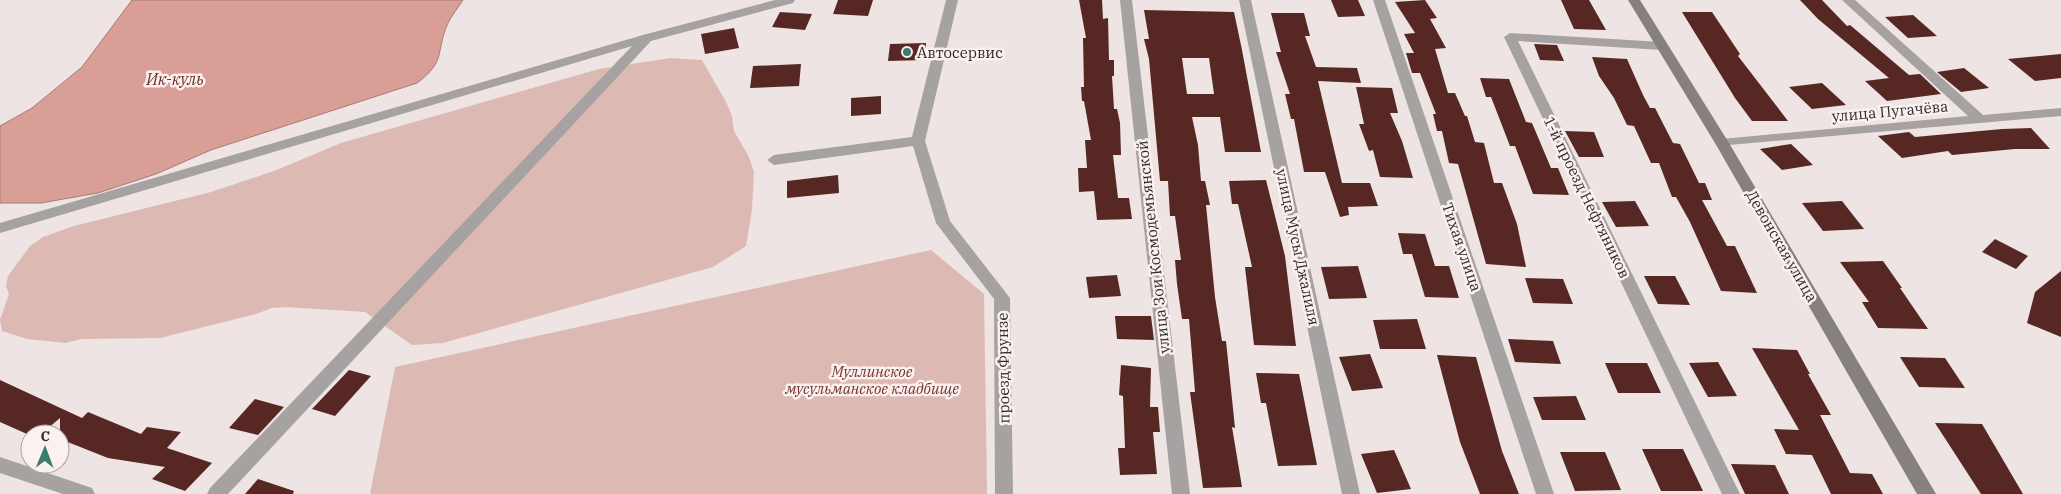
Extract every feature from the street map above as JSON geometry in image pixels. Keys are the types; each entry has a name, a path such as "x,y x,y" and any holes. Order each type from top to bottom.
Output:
{"main road":[{"name":"Девонская улица","path":"1634,0 1722,142 1927,494"}],"street":[{"path":"0,228 647,38 790,0"},
{"path":"774,160 918,141 952,0"},
{"name":"улица Зои Космодемьянской","path":"1126,0 1181,494"},
{"name":"улица Мусы Джалиля","path":"1244,0 1351,494"},
{"name":"Тихая улица","path":"1379,0 1545,494"},
{"path":"1848,0 1979,118"},
{"name":"1-й проезд Нефтяников","path":"1662,46 1510,37 1731,494"},
{"path":"216,494 647,38"},
{"name":"улица Пугачёва","path":"1722,142 2061,112"},
{"name":"проезд Фрунзе","path":"918,141 943,223 1002,298 1004,494"},
{"path":"0,465 86,494"}],"green space":[{"path":"671,58 702,60 726,102 732,116 734,131 749,157 754,172 752,210 746,246 713,267 443,343 412,345 365,312 287,307 272,308 256,314 160,338 82,339 65,343 27,339 2,331 0,320 9,294 6,286 8,276 30,246 43,237 74,226 211,192 274,171 341,143 599,69"},
{"name":"Муллинское мусульманское кладбище","path":"931,250 984,294 987,494 370,494 395,367"}],"water":[{"name":"Ик-куль","path":"132,0 463,0 448,23 437,62 417,83 211,150 156,174 98,193 41,203 0,203 0,126 32,108 82,67"}],"building":[{"path":"838,0 873,0 868,16 833,14"},
{"path":"1079,0 1102,0 1103,19 1108,18 1109,60 1114,60 1114,76 1112,76 1114,109 1117,109 1120,123 1121,155 1113,155 1118,198 1129,198 1132,219 1097,220 1094,191 1079,192 1078,168 1087,168 1085,140 1091,140 1084,101 1082,101 1081,87 1084,87 1083,38 1086,38"},
{"path":"1331,0 1358,0 1365,16 1338,17"},
{"path":"1425,0 1437,18 1430,19 1446,48 1435,49 1448,93 1455,93 1465,116 1467,116 1475,142 1484,143 1494,183 1502,183 1517,224 1526,267 1486,264 1458,164 1449,163 1442,131 1437,131 1433,114 1436,114 1420,73 1412,73 1406,53 1414,53 1404,34 1415,33 1395,2"},
{"path":"1561,0 1589,0 1606,30 1574,29"},
{"path":"1800,0 1822,0 1847,26 1850,25 1909,75 1920,74 1941,94 1887,101 1865,81 1889,78 1818,19"},
{"path":"1144,10 1234,12 1261,152 1225,152 1220,117 1192,117 1198,145 1201,181 1205,181 1210,205 1206,205 1215,297 1222,341 1226,341 1235,428 1232,427 1242,487 1203,488 1190,392 1195,392 1189,319 1182,319 1175,260 1181,260 1175,216 1170,216 1168,181 1160,181 1149,59 1144,39 1149,39","holes":["1182,58 1209,58 1214,94 1187,94"]},
{"path":"780,12 812,14 805,30 772,27"},
{"path":"1682,12 1712,12 1740,54 1738,56 1788,121 1752,121 1735,98"},
{"path":"1271,13 1304,13 1310,36 1305,36 1316,67 1357,68 1361,83 1318,81 1342,183 1370,183 1378,206 1348,207 1349,215 1340,217 1325,172 1304,172 1294,119 1291,119 1285,94 1290,94 1276,52 1281,52"},
{"path":"1913,15 1937,36 1908,38 1885,17"},
{"path":"734,28 739,48 705,54 701,34"},
{"name":"Автосервис","path":"926,43 925,60 888,61 890,44"},
{"path":"1534,44 1557,45 1564,61 1540,60"},
{"path":"2061,54 2061,78 2035,81 2008,59"},
{"path":"1592,57 1627,59 1650,108 1655,108 1673,143 1680,144 1699,183 1705,183 1712,200 1702,200 1727,246 1735,246 1757,293 1721,291 1690,222 1676,197 1672,197 1659,163 1651,163 1634,126 1627,125 1614,98 1599,76"},
{"path":"801,64 799,86 750,88 753,66"},
{"path":"1964,68 1989,88 1961,92 1937,72"},
{"path":"1480,78 1509,79 1526,122 1532,123 1551,168 1558,168 1569,195 1533,194 1515,146 1510,146 1491,97 1486,97"},
{"path":"1822,83 1846,105 1812,109 1789,87"},
{"path":"1356,87 1392,88 1398,113 1390,113 1402,141 1413,178 1380,177 1373,150 1369,151 1359,124 1364,124"},
{"path":"881,96 881,114 851,116 851,98"},
{"path":"2031,128 2050,149 2015,149 1952,155 1948,151 1902,158 1878,136 1909,132 1915,137"},
{"path":"1565,131 1594,132 1604,157 1579,157"},
{"path":"1791,144 1813,165 1782,170 1760,149"},
{"path":"838,175 839,193 787,198 787,181"},
{"path":"1266,180 1285,256 1296,346 1254,345 1245,267 1252,267 1238,204 1232,204 1229,181"},
{"path":"1635,201 1649,226 1616,227 1602,202"},
{"path":"1842,201 1864,229 1823,231 1802,203"},
{"path":"1398,233 1425,234 1435,266 1449,266 1459,298 1425,297 1412,254 1403,254"},
{"path":"1995,239 2028,256 2016,269 1982,252"},
{"path":"1883,261 1928,329 1878,328 1862,302 1869,302 1840,262"},
{"path":"1358,266 1367,298 1329,299 1321,267"},
{"path":"2061,271 2061,337 2027,323 2035,292"},
{"path":"1117,275 1121,296 1089,298 1086,277"},
{"path":"1644,276 1675,276 1690,305 1658,304"},
{"path":"1525,278 1563,279 1573,304 1533,303"},
{"path":"1115,316 1151,316 1154,340 1117,339"},
{"path":"1417,319 1426,349 1380,349 1373,320"},
{"path":"1508,339 1553,341 1561,364 1515,362"},
{"path":"1752,348 1797,350 1831,415 1820,415 1850,473 1872,474 1883,494 1831,494 1812,455 1786,454 1774,429 1799,430"},
{"path":"1370,354 1383,388 1352,391 1339,357"},
{"path":"1437,355 1476,357 1502,451 1519,494 1480,494 1460,442"},
{"path":"1900,357 1945,358 1965,388 1919,387"},
{"path":"1718,362 1737,396 1708,397 1689,363"},
{"path":"1605,363 1647,363 1661,393 1618,393"},
{"path":"1121,365 1151,368 1150,407 1158,407 1160,432 1153,432 1157,474 1120,475 1118,448 1125,448 1123,396 1119,395"},
{"path":"349,370 371,376 335,416 312,409"},
{"path":"1256,373 1299,374 1317,465 1278,466 1266,403 1261,403"},
{"path":"0,380 82,418 88,412 141,434 147,427 181,432 167,448 212,463 185,491 152,479 165,467 108,458 70,443 70,424 60,424 60,418 53,424 20,424 20,431 0,422"},
{"path":"1576,396 1586,420 1542,420 1533,397"},
{"path":"255,399 284,407 258,435 229,428"},
{"path":"1935,423 1982,424 2023,494 1981,494"},
{"path":"1642,449 1683,449 1703,491 1661,491"},
{"path":"1394,450 1411,489 1377,493 1361,454"},
{"path":"1560,452 1605,452 1621,490 1575,491"},
{"path":"1731,464 1775,465 1789,494 1745,494"},
{"path":"258,479 294,491 293,494 245,494"}],"place":[{"name":"Автосервис","path":"907,52"}]}
